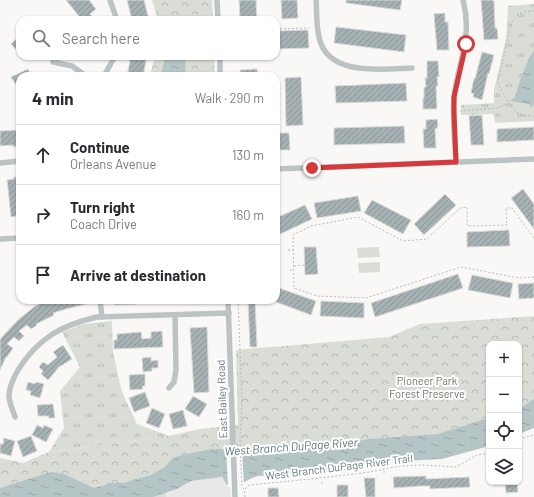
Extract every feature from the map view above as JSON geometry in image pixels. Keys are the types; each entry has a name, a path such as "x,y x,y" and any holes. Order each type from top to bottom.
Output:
{"street":[{"path":"110,0 116,16"},
{"path":"217,0 218,16"},
{"path":"316,0 319,37 329,55 336,61 355,68 412,68"},
{"path":"456,162 454,112 457,83 468,28 463,0"},
{"path":"106,72 113,60"},
{"path":"220,60 220,72"},
{"path":"53,62 72,66 80,72"},
{"path":"280,169 534,159"},
{"path":"0,163 16,161"},
{"path":"0,239 16,238"},
{"path":"100,304 102,317"},
{"name":"East Bailey Road","path":"228,304 237,442 235,497"},
{"path":"15,417 10,403 9,393 16,373 28,356 47,337 63,328 78,322 102,317 229,313"},
{"path":"169,388 174,382 176,370 175,315"}],"path":[{"path":"534,11 522,12 515,16 511,24 498,82 508,103 514,110 521,114 534,116"},
{"path":"280,29 309,28"},
{"path":"454,112 497,108 508,103"},
{"path":"534,238 512,208 506,208 507,225 469,226 467,207 460,208 427,239 403,241 358,218 312,226 293,235 294,288 317,296 366,298 461,267 519,278 534,278"},
{"path":"288,250 293,250"},
{"path":"294,266 305,265"},
{"path":"238,304 242,398 237,442 242,487 245,490"},
{"path":"522,438 534,435"},
{"name":"West Branch DuPage River Trail","path":"244,497 245,490 251,485 364,473 399,466 423,465 456,467 477,455 486,454"}],"shaded area":[{"path":"222,477 227,485 230,485 231,497 166,497 166,493 191,481"}],"green space":[{"path":"152,0 212,0 213,16 157,16"},
{"path":"534,4 534,121 495,123 494,114 461,115 461,105 494,103 494,90 506,38 508,6"},
{"path":"154,60 214,60 215,72 151,72"},
{"path":"379,247 380,257 358,258 357,248"},
{"path":"380,262 380,272 359,273 358,263"},
{"name":"Pioneer Park Forest Preserve","path":"534,316 534,415 522,420 522,341 486,341 486,434 181,468 166,493 166,497 0,497 0,458 23,463 49,452 169,436 199,429 238,425 236,350 389,337 420,324"},
{"path":"112,321 113,352 122,392 137,424 169,436 49,452 64,428 60,391 80,367 62,332 84,324"}],"water":[{"path":"534,51 534,105 510,101 515,97 520,80 530,56"},
{"path":"165,60 185,60 186,72 161,72"},
{"path":"534,399 534,428 522,433 522,413 522,407"},
{"path":"486,419 486,447 442,459 404,461 390,460 340,471 258,476 243,483 227,485 222,477 191,481 177,489 153,497 0,497 0,488 51,472 64,474 94,488 106,485 108,483 123,483 151,475 165,467 172,459 178,456 211,449 280,449 337,444 370,439 438,434"}],"pier":[{"path":"226,447 242,448 244,485 228,487"}],"building":[{"path":"66,0 89,0 96,9 90,14 92,16 79,16"},
{"path":"127,0 144,0 148,16 131,16"},
{"path":"239,0 256,0 257,16 240,16"},
{"path":"281,0 297,0 298,18 282,19"},
{"path":"346,0 402,0 400,10 346,3"},
{"path":"481,0 494,1 495,28 497,28 498,39 484,40"},
{"path":"445,13 445,22 448,22 449,50 437,50 434,14"},
{"path":"336,27 406,35 404,52 334,43"},
{"path":"308,30 309,48 280,49 280,31"},
{"path":"16,39 16,50 11,44"},
{"path":"482,52 494,55 482,100 473,97 474,94 471,93"},
{"path":"129,60 146,60 144,72 128,72"},
{"path":"427,61 438,61 439,77 437,77 438,86 436,86 437,109 423,109 424,87 426,87 425,78 427,78"},
{"path":"28,69 29,72 22,72"},
{"path":"257,69 257,72 240,72 240,70"},
{"path":"16,75 16,85 11,77"},
{"path":"301,77 303,125 286,126 285,78"},
{"path":"406,83 407,101 336,103 335,86"},
{"path":"482,115 484,145 471,145 469,116"},
{"path":"437,119 438,125 435,129 436,148 424,148 423,129 426,129 426,120"},
{"path":"404,126 405,143 334,145 334,128"},
{"path":"534,127 534,140 497,142 497,129"},
{"path":"16,130 16,147 13,147 13,145 0,146 0,131"},
{"path":"280,133 289,133 290,150 280,150"},
{"path":"14,177 16,177 16,216 11,217 7,180 14,179"},
{"path":"523,189 534,204 534,229 511,198"},
{"path":"445,194 456,205 424,235 414,224"},
{"path":"358,196 361,211 317,218 314,203"},
{"path":"372,200 411,220 403,234 364,213"},
{"path":"305,205 312,219 280,234 280,216"},
{"path":"509,230 510,246 467,247 467,232"},
{"path":"304,247 316,247 318,274 305,275"},
{"path":"458,274 463,288 375,317 371,303"},
{"path":"472,275 513,283 510,298 468,290"},
{"path":"534,283 534,298 519,299 518,284"},
{"path":"280,288 316,301 311,315 280,303"},
{"path":"321,301 364,303 364,318 320,316"},
{"path":"40,304 86,304 53,313 54,315 36,324 37,325 31,329 27,325 19,331 24,336 19,341 14,337 7,344 13,348 6,357 0,370 0,340 18,320"},
{"path":"115,304 137,304 115,305"},
{"path":"248,304 255,304 257,347 250,347"},
{"path":"207,327 209,392 194,393 190,328"},
{"path":"162,331 163,347 114,349 114,340 117,340 117,334 141,332 142,339 151,338 151,332"},
{"path":"63,345 72,359 59,367 48,380 41,374 43,371 39,367 43,362 48,365 57,357 53,352"},
{"path":"151,357 151,361 158,360 158,368 152,368 152,371 143,372 142,358"},
{"path":"145,374 145,386 142,386 143,389 130,390 129,375"},
{"path":"28,382 44,384 40,398 30,395 31,391 26,390"},
{"path":"145,392 150,406 134,412 129,398"},
{"path":"193,396 207,404 199,417 185,409"},
{"path":"53,404 55,418 48,418 49,416 38,416 37,405"},
{"path":"152,408 165,414 159,428 146,423"},
{"path":"183,410 187,426 173,429 169,414"},
{"path":"37,425 43,428 44,425 53,429 46,442 32,435"},
{"path":"31,436 37,451 23,457 17,441"},
{"path":"4,438 15,441 11,456 0,453 0,444 3,444"},
{"path":"426,476 426,479 469,477 470,487 430,489 430,486 420,486 394,488 393,477"},
{"path":"364,478 375,478 375,497 366,497"},
{"path":"337,485 348,485 348,497 337,497"},
{"path":"505,485 517,485 518,492 506,493"},
{"path":"268,488 278,488 279,497 268,497"}],"route":[{"path":"312,168 456,162 454,97 466,44"}],"water label":[{"name":"West Branch DuPage River","path":"291,447"}]}
